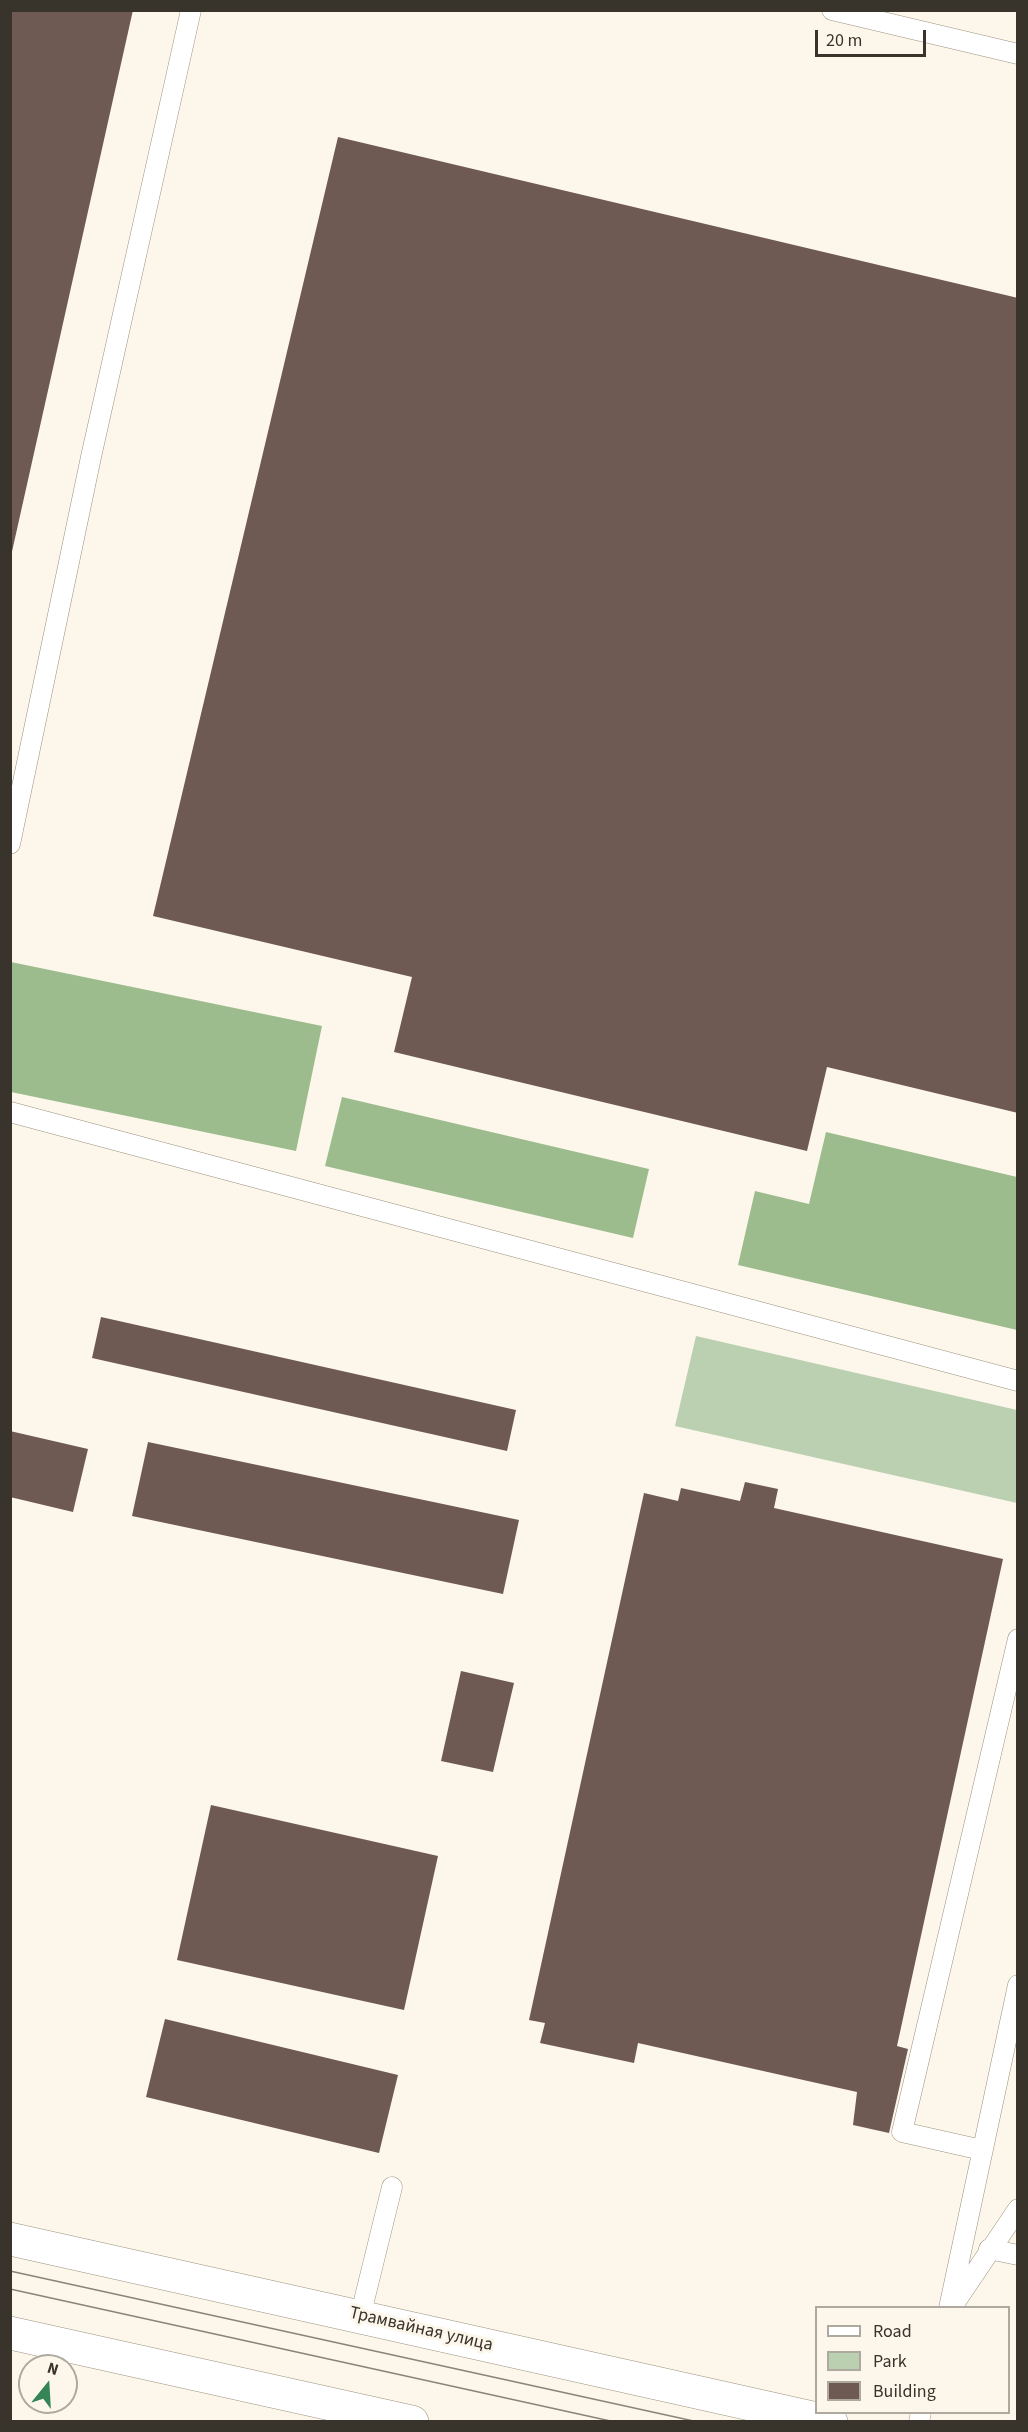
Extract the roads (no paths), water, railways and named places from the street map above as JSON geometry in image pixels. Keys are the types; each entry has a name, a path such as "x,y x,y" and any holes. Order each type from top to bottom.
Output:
{"main road":[{"name":"Трамвайная улица","path":"10,2239 831,2421"},
{"path":"10,2333 412,2421"}],"lane":[{"path":"10,844 91,457 191,10"},
{"path":"832,10 1017,54"},
{"path":"10,1112 1017,1381"},
{"path":"982,2150 902,2132 1017,1639"},
{"path":"950,2306 1017,1985"},
{"path":"360,2317 392,2187"},
{"path":"951,2306 1016,2213"},
{"path":"989,2250 1017,2255"}],"tram line":[{"path":"10,2271 698,2422"},
{"path":"10,2289 615,2422"}]}
